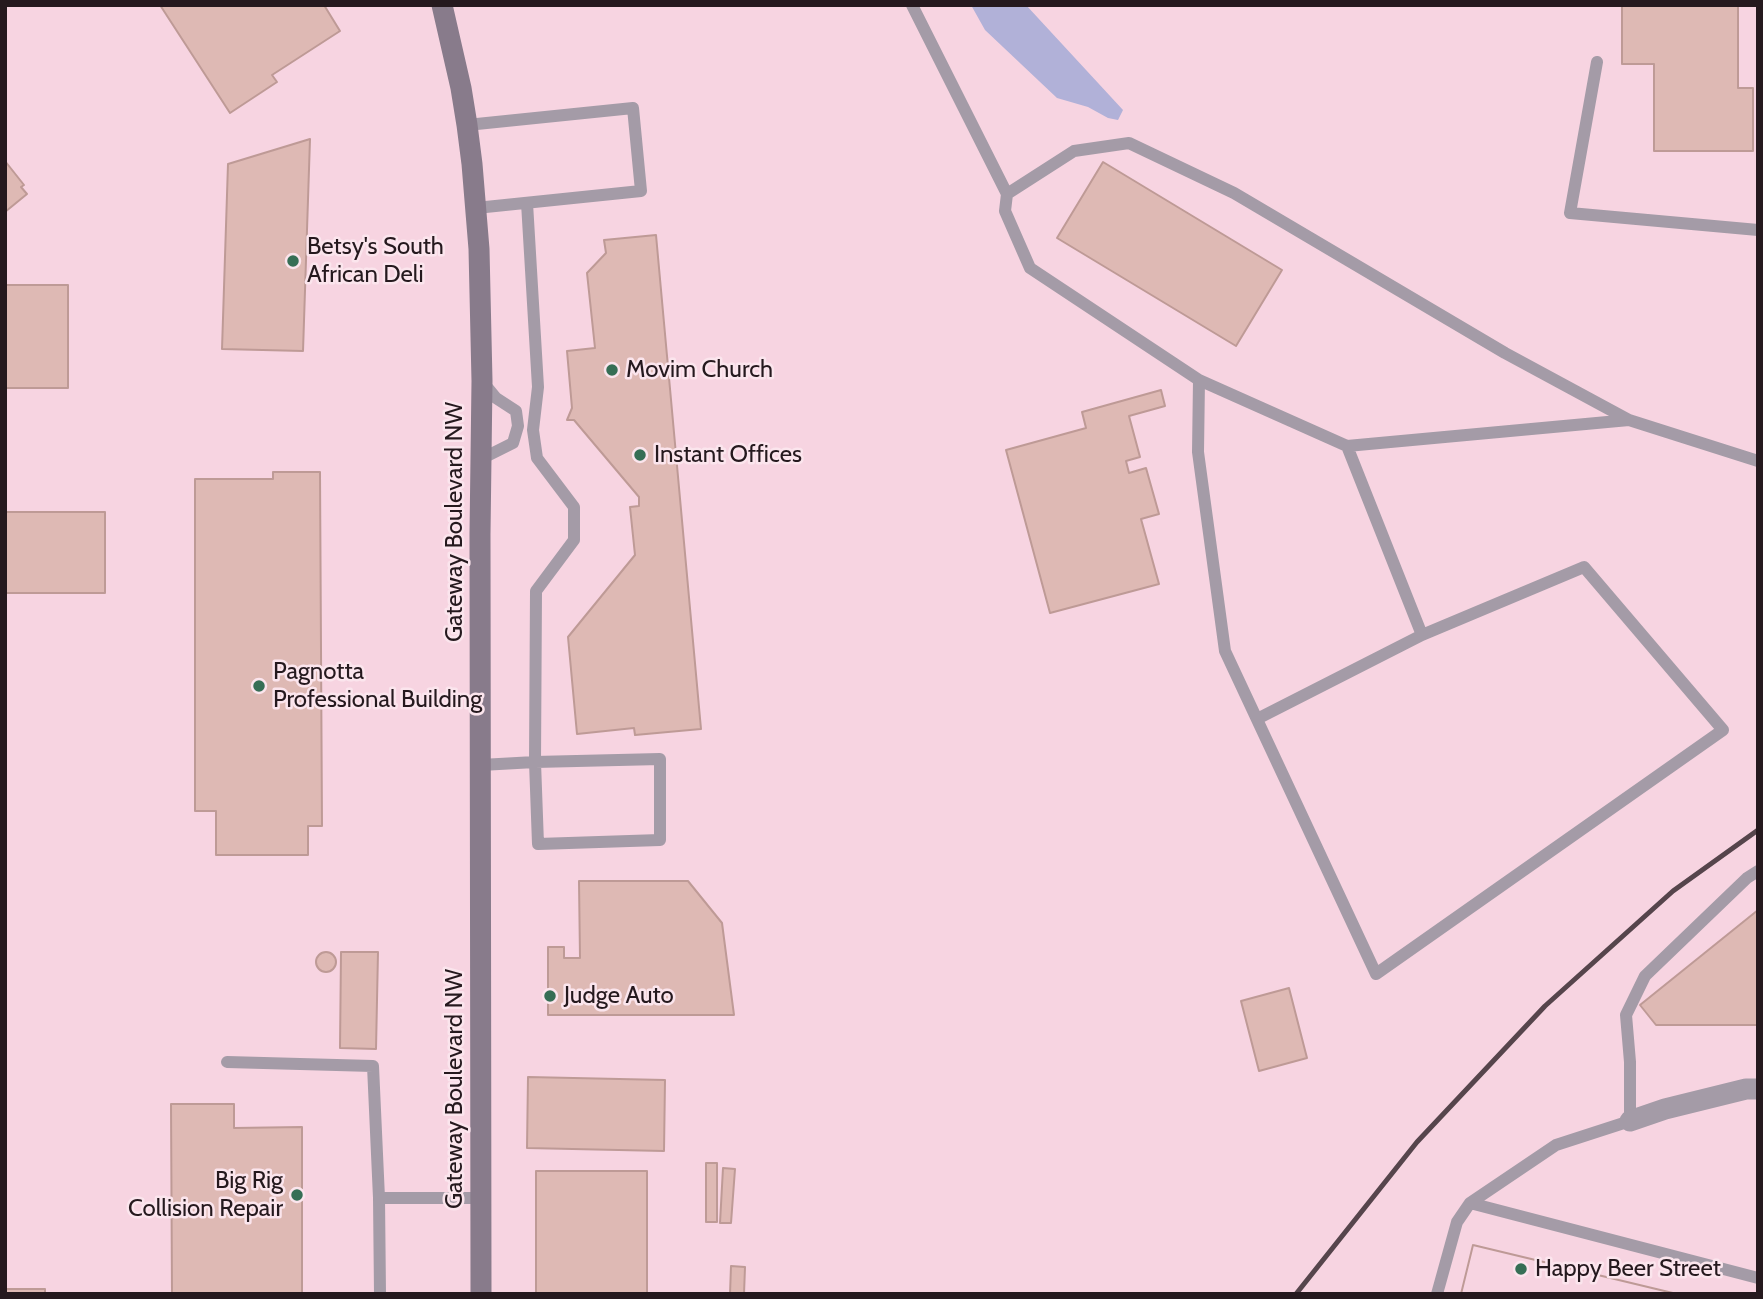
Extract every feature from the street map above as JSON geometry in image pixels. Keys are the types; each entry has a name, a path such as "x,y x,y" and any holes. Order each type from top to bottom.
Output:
{"main road":[{"name":"Gateway Boulevard NW","path":"442,5 467,125 479,249 482,380 481,1294"}],"street":[{"path":"1630,1121 1665,1109 1758,1089"}],"lane":[{"path":"912,5 1007,194 1005,211 1030,268 1199,380 1347,446 1629,420"},
{"path":"1597,62 1570,213 1758,230"},
{"path":"467,125 633,108 641,191 476,208"},
{"path":"1007,194 1074,151 1129,143 1234,193 1505,353 1629,420 1758,461"},
{"path":"481,765 535,762 660,759 660,840 538,844 535,762 536,592 574,540 575,507 537,458 533,430 538,387 527,203"},
{"path":"481,459 513,443 517,426 516,411 496,398 482,380"},
{"path":"1199,380 1198,452 1225,651 1376,974 1723,730 1584,567 1422,635 1257,719"},
{"path":"517,426 533,430"},
{"path":"1347,446 1422,635"},
{"path":"1437,1294 1457,1222 1470,1203 1556,1145 1630,1121 1630,1062 1626,1015 1645,976 1747,878 1758,871"},
{"path":"227,1062 373,1066 380,1294"},
{"path":"379,1198 481,1198"},
{"path":"1470,1203 1758,1278"}],"water":[{"path":"971,5 1026,5 1123,110 1118,120 1057,98 985,30"}],"building":[{"path":"160,5 324,5 340,31 272,75 277,82 230,113"},
{"path":"1600,5 1738,5 1738,88 1753,88 1753,151 1654,151 1654,64 1622,64 1622,6"},
{"path":"310,139 303,351 222,349 228,164"},
{"path":"5,161 24,185 21,187 27,194 5,212"},
{"path":"1103,162 1282,270 1236,346 1057,238"},
{"name":"Instant Offices","path":"656,235 701,729 635,735 634,728 577,734 568,637 635,555 630,507 639,506 639,497 574,420 567,420 572,408 567,351 595,348 587,273 606,253 604,240"},
{"path":"5,285 68,285 68,388 5,388"},
{"path":"1161,390 1165,406 1129,416 1140,457 1126,461 1129,473 1146,468 1159,514 1141,519 1159,584 1050,613 1006,450 1086,428 1082,412"},
{"name":"Pagnotta Professional Building","path":"273,472 320,472 322,826 308,826 308,855 216,855 216,811 195,811 195,479 273,479"},
{"path":"5,512 105,512 105,593 5,593"},
{"path":"579,881 688,881 722,923 734,1015 548,1015 548,947 564,947 564,958 580,958"},
{"path":"1758,910 1758,1025 1656,1025 1640,1005"},
{"path":"326,952 333,955 336,962 333,969 326,972 319,969 316,962 319,955"},
{"path":"341,952 378,952 376,1049 340,1048"},
{"path":"1289,988 1307,1058 1259,1071 1241,1001"},
{"path":"528,1077 665,1080 664,1151 527,1148"},
{"path":"171,1104 234,1104 234,1128 302,1127 302,1294 172,1294"},
{"path":"706,1163 717,1163 717,1222 706,1222"},
{"path":"723,1168 735,1169 731,1223 720,1223"},
{"path":"536,1171 647,1171 647,1294 536,1294"},
{"name":"Happy Beer Street","path":"1473,1245 1677,1294 1461,1294"},
{"name":"Happy Beer Street","path":"1473,1245 1677,1294 1461,1294"},
{"path":"731,1266 745,1267 744,1294 730,1294"},
{"path":"5,1289 45,1289 45,1294 5,1294"}],"railway":[{"path":"1296,1294 1417,1142 1545,1006 1673,891 1758,830"}],"place":[{"name":"Betsy's South African Deli","path":"293,261"},
{"name":"Movim Church","path":"612,370"},
{"name":"Instant Offices","path":"640,455"},
{"name":"Pagnotta Professional Building","path":"259,686"},
{"name":"Judge Auto","path":"550,996"},
{"name":"Big Rig Collision Repair","path":"297,1195"},
{"name":"Happy Beer Street","path":"1521,1269"}]}
